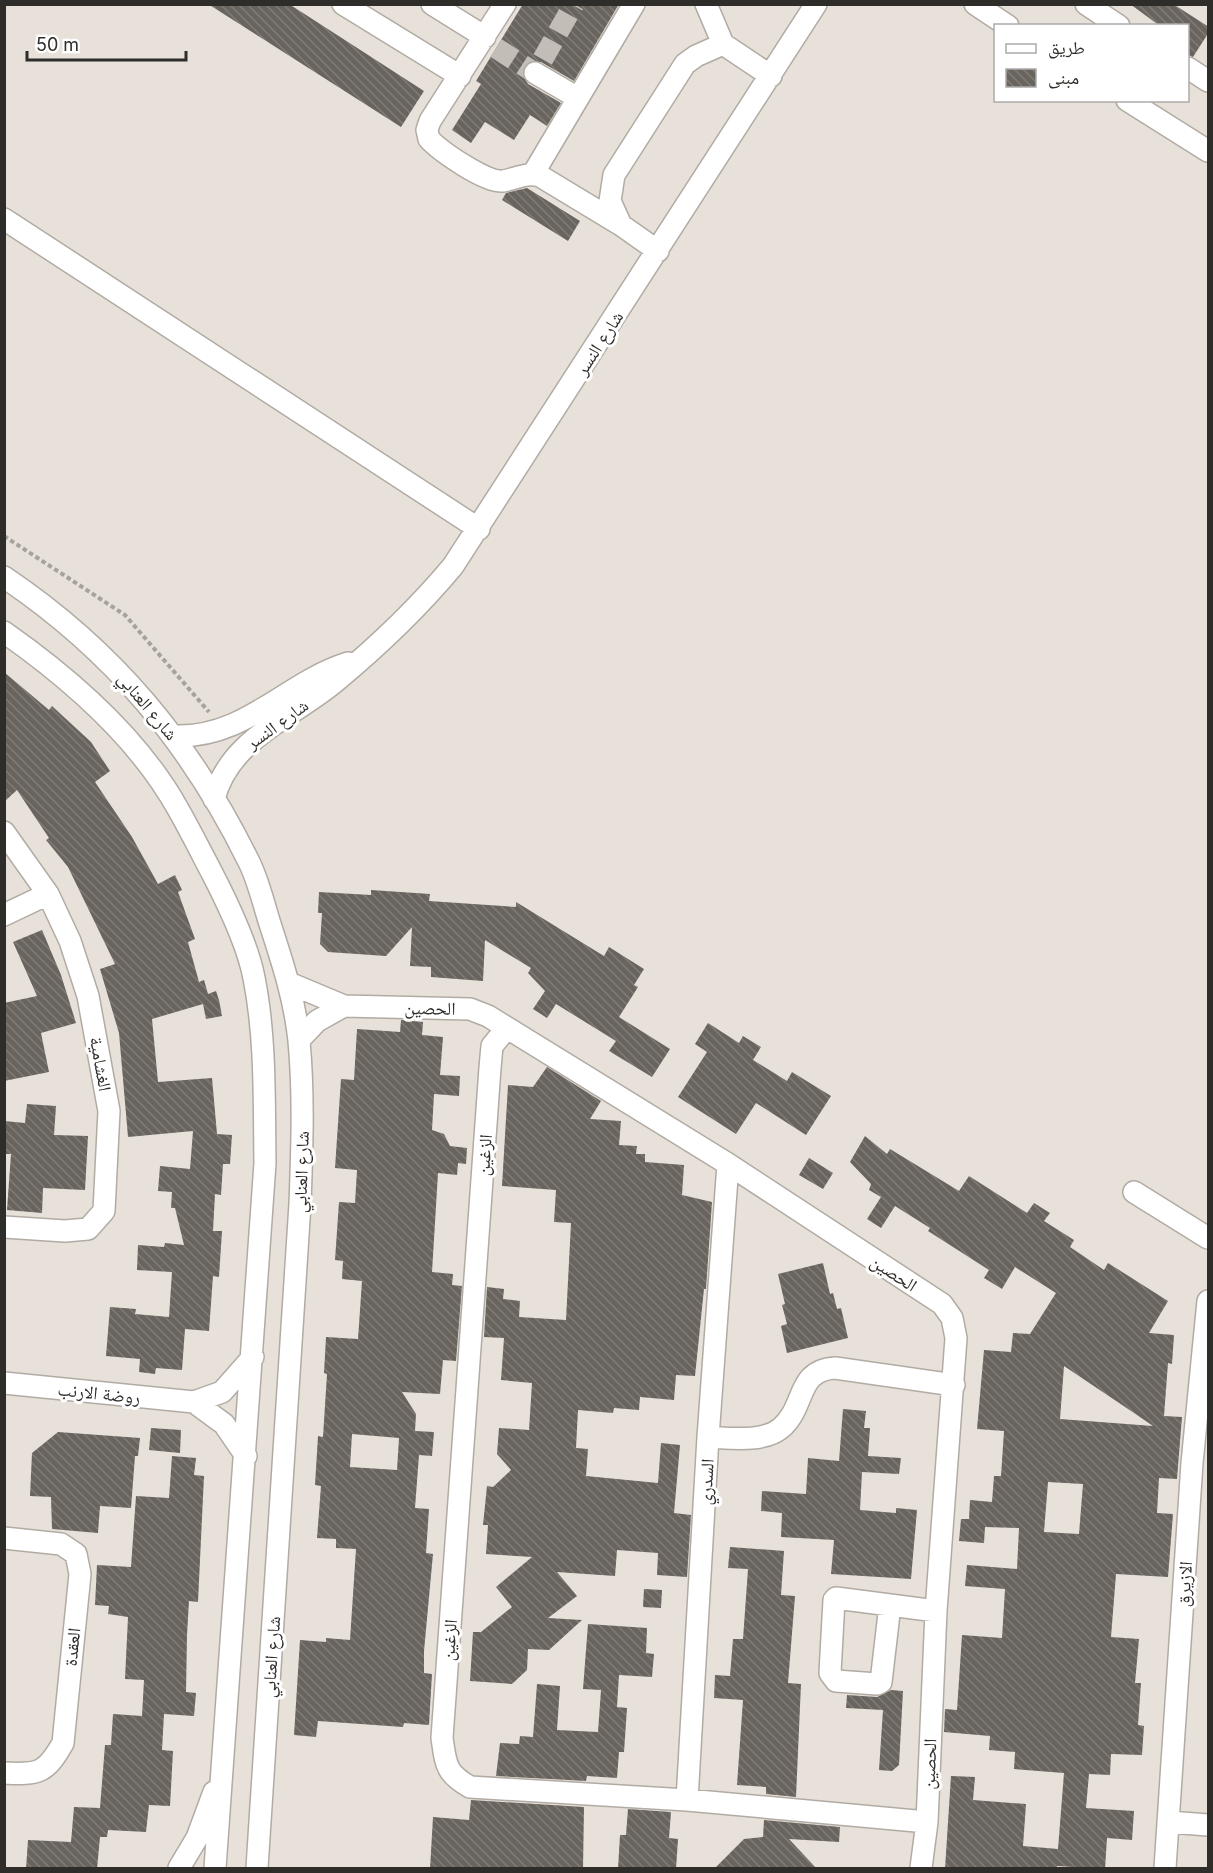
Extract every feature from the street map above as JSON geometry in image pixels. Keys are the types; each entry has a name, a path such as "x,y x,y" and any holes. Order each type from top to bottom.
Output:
{"street":[{"path":"432,4 488,42"},
{"path":"505,4 488,42 460,76 430,121 427,130 429,139 490,180 504,181 533,174 621,225 658,251"},
{"path":"533,174 634,4"},
{"path":"706,4 723,44 771,76"},
{"name":"شارع النسر","path":"214,799 227,766 242,749 328,688 424,601 479,529 816,4"},
{"path":"975,4 1005,24"},
{"path":"1086,4 1116,24"},
{"path":"348,6 460,76"},
{"path":"621,225 610,201 610,188 614,175 685,64 707,50 723,44"},
{"path":"1189,69 1209,81"},
{"path":"535,74 578,98"},
{"path":"1130,102 1209,151"},
{"path":"4,219 479,529"},
{"name":"شارع العنابي","path":"4,577 57,614 90,642 122,674 175,736 250,864 289,983 299,1040 303,1123 300,1204 257,1869"},
{"name":"شارع العنابي","path":"4,632 75,687 106,716 142,757 178,807 227,903 254,976 263,1054 265,1163 215,1869"},
{"name":"شارع النسر","path":"175,736 209,734 242,722 319,675 357,660"},
{"name":"الغشامية","path":"4,832 48,894 70,941 88,996 102,1063 109,1112 104,1211 88,1228 65,1231 4,1227"},
{"path":"4,915 48,894"},
{"name":"الحصين","path":"289,983 344,1006 470,1009 728,1164 942,1304 952,1318 956,1338 954,1385 936,1611 927,1822 921,1869"},
{"name":"الحصين","path":"299,1040 317,1020 344,1006"},
{"name":"الزغين","path":"506,1029 492,1046 490,1068 442,1738 446,1767 455,1778 470,1787 687,1800 927,1822"},
{"name":"السدري","path":"687,1800 708,1437 728,1164"},
{"path":"1134,1192 1209,1238"},
{"name":"الازيرق","path":"1165,1869 1200,1468 1209,1301"},
{"name":"روضة الارنب","path":"4,1383 194,1402 222,1392 253,1357"},
{"path":"708,1437 757,1438 780,1429 795,1410 811,1377 820,1369 836,1368 954,1385"},
{"path":"194,1402 224,1424 246,1456"},
{"name":"العقدة","path":"4,1538 61,1544 76,1554 80,1574 63,1743 50,1765 28,1774 4,1773"},
{"path":"229,1869 248,1591 246,1569 237,1550"},
{"path":"890,1605 881,1682 877,1684 836,1681 830,1672 834,1600 840,1596 936,1611"},
{"path":"179,1869 197,1838 223,1766"},
{"path":"1169,1821 1209,1825"},
{"path":"260,1822 273,1869"}],"path":[{"path":"4,536 124,615 224,729"}],"building":[{"path":"208,4 289,4 424,91 401,127"},
{"path":"523,4 619,4 574,81 541,62 529,62 524,66 522,74 528,84 561,103 547,126 530,115 514,140 485,122 471,143 452,130 481,84 476,81"},
{"path":"1130,4 1173,4 1209,27 1209,32 1193,57 1189,55 1189,24 1157,24"},
{"path":"527,188 580,221 568,241 502,200 506,193"},
{"path":"4,672 49,710 52,706 91,742 110,771 95,782 132,837 158,884 175,875 182,890 178,892 195,939 188,942 199,982 204,980 208,994 216,991 219,1000 222,1016 206,1019 203,1004 152,1019 158,1082 212,1078 217,1134 232,1135 230,1164 223,1164 221,1195 215,1194 213,1231 222,1231 219,1277 213,1276 209,1331 185,1329 182,1370 156,1368 155,1374 139,1372 140,1359 106,1356 110,1307 136,1309 135,1314 169,1317 172,1272 137,1270 138,1245 164,1247 165,1243 184,1245 175,1208 171,1208 172,1192 158,1191 160,1166 190,1169 193,1131 128,1137 119,1033 100,969 115,964 68,867 46,840 49,838 17,790 4,802"},
{"path":"371,890 430,894 429,901 516,907 516,902 604,956 609,947 644,969 634,985 638,987 619,1017 670,1049 652,1077 609,1051 616,1041 556,1004 547,1018 533,1009 545,991 528,973 531,968 485,940 483,981 431,977 431,967 410,966 412,927 386,956 328,952 320,944 322,913 318,913 319,892 371,895"},
{"path":"42,930 61,975 76,1023 41,1033 49,1072 4,1081 4,1003 37,996 13,942"},
{"path":"401,1020 423,1022 422,1035 443,1037 440,1075 460,1076 459,1096 434,1094 432,1130 444,1134 450,1146 467,1148 466,1164 458,1163 457,1175 438,1173 432,1272 453,1274 452,1285 462,1286 456,1361 443,1360 440,1394 402,1392 416,1414 415,1431 434,1432 432,1456 419,1455 415,1508 429,1509 426,1553 433,1554 424,1651 424,1673 432,1674 429,1725 404,1723 403,1727 318,1721 316,1737 294,1735 300,1640 326,1642 326,1638 350,1640 356,1549 336,1548 336,1539 317,1538 321,1486 315,1485 318,1436 323,1437 327,1374 324,1373 326,1337 358,1339 362,1281 342,1279 343,1261 335,1260 339,1202 355,1203 357,1170 335,1168 341,1079 354,1080 357,1029 400,1032","holes":["352,1434 399,1438 397,1470 350,1467"]},
{"path":"708,1023 739,1043 743,1036 761,1047 753,1060 787,1081 792,1072 831,1096 806,1135 756,1103 736,1134 678,1097 707,1052 695,1044"},
{"path":"547,1067 601,1101 590,1119 621,1121 619,1145 637,1146 636,1154 645,1154 645,1162 684,1165 682,1195 712,1202 706,1289 704,1289 695,1376 676,1375 674,1400 640,1397 639,1410 614,1408 613,1413 578,1410 576,1448 588,1449 586,1476 658,1483 661,1443 680,1445 674,1513 691,1515 687,1577 657,1575 658,1553 617,1550 615,1576 557,1572 577,1596 548,1618 582,1620 549,1650 528,1649 527,1670 512,1684 470,1681 473,1632 481,1632 512,1607 496,1587 532,1557 486,1554 488,1525 483,1525 487,1486 493,1487 511,1470 497,1454 499,1428 529,1430 532,1383 501,1380 504,1338 484,1337 487,1287 504,1289 503,1299 520,1301 519,1317 566,1320 571,1223 554,1222 556,1190 502,1186 508,1085 533,1087"},
{"path":"27,1104 56,1106 54,1135 88,1136 85,1190 43,1188 42,1213 7,1210 11,1154 4,1154 4,1121 25,1123"},
{"path":"865,1136 887,1154 890,1149 959,1191 969,1176 1027,1213 1034,1203 1050,1213 1044,1221 1074,1240 1070,1247 1104,1270 1108,1263 1168,1301 1149,1333 1174,1335 1172,1364 1168,1363 1164,1416 1182,1417 1177,1479 1159,1478 1157,1513 1173,1514 1168,1577 1116,1574 1111,1637 1139,1639 1135,1683 1141,1683 1138,1725 1144,1726 1142,1755 1111,1754 1110,1775 1089,1774 1086,1808 1134,1811 1132,1840 1107,1838 1105,1869 1057,1866 1057,1869 945,1869 951,1776 975,1777 973,1800 1026,1804 1023,1846 1058,1849 1064,1773 1014,1769 1015,1752 989,1750 990,1736 944,1732 945,1709 957,1710 962,1635 1002,1638 1005,1589 965,1586 967,1565 1017,1569 1019,1528 985,1527 984,1543 959,1541 961,1519 969,1519 970,1500 992,1502 994,1476 1001,1476 1004,1431 977,1429 984,1350 1011,1352 1013,1333 1030,1334 1056,1293 1015,1267 1002,1289 984,1278 989,1270 928,1231 930,1228 895,1206 881,1228 867,1219 881,1197 869,1190 871,1184 850,1162","holes":["1064,1366 1137,1415 1153,1426 1060,1419","1048,1482 1083,1484 1079,1534 1044,1532"]},
{"path":"809,1158 833,1173 823,1189 799,1175"},
{"path":"823,1263 830,1294 833,1293 837,1309 841,1308 848,1338 787,1353 781,1326 787,1324 782,1305 785,1304 778,1274"},
{"path":"843,1409 866,1411 864,1428 870,1428 868,1456 901,1458 899,1474 862,1472 860,1510 896,1513 896,1508 917,1510 911,1579 831,1574 834,1540 781,1537 782,1513 761,1511 762,1491 806,1494 808,1458 839,1461"},
{"path":"151,1428 181,1430 180,1453 149,1450"},
{"path":"58,1432 140,1438 138,1456 135,1456 131,1508 100,1506 98,1533 52,1529 51,1497 30,1496 32,1453"},
{"path":"172,1456 196,1458 194,1475 204,1476 198,1602 189,1601 187,1635 186,1692 196,1693 194,1716 164,1714 162,1750 173,1751 170,1806 149,1805 146,1832 108,1830 107,1837 100,1837 97,1869 26,1869 28,1840 71,1842 74,1807 100,1808 105,1745 111,1745 113,1714 142,1716 144,1680 125,1679 128,1617 108,1614 109,1606 95,1605 97,1565 131,1567 136,1496 169,1498"},
{"path":"730,1547 784,1551 781,1595 795,1596 788,1683 801,1684 796,1797 766,1794 766,1787 737,1785 743,1700 714,1698 715,1675 730,1676 733,1639 743,1639 748,1569 728,1568"},
{"path":"644,1589 662,1590 661,1608 643,1607"},
{"path":"588,1624 647,1628 646,1653 654,1654 652,1677 619,1675 617,1707 627,1708 624,1752 619,1752 617,1778 587,1776 586,1781 496,1776 500,1743 519,1744 520,1736 533,1737 537,1684 560,1686 557,1730 598,1732 601,1690 583,1689"},
{"path":"891,1690 903,1691 899,1765 892,1771 879,1770 883,1710 846,1708 847,1695 877,1697"},
{"path":"471,1800 584,1807 583,1869 430,1869 433,1817 469,1820"},
{"path":"628,1809 671,1812 669,1838 678,1839 676,1869 618,1869 620,1835 626,1835"},
{"path":"764,1820 840,1827 839,1842 789,1839 817,1869 714,1869 744,1839 763,1837"}],"tunnel":[{"path":"496,48 535,73 574,4"}]}
